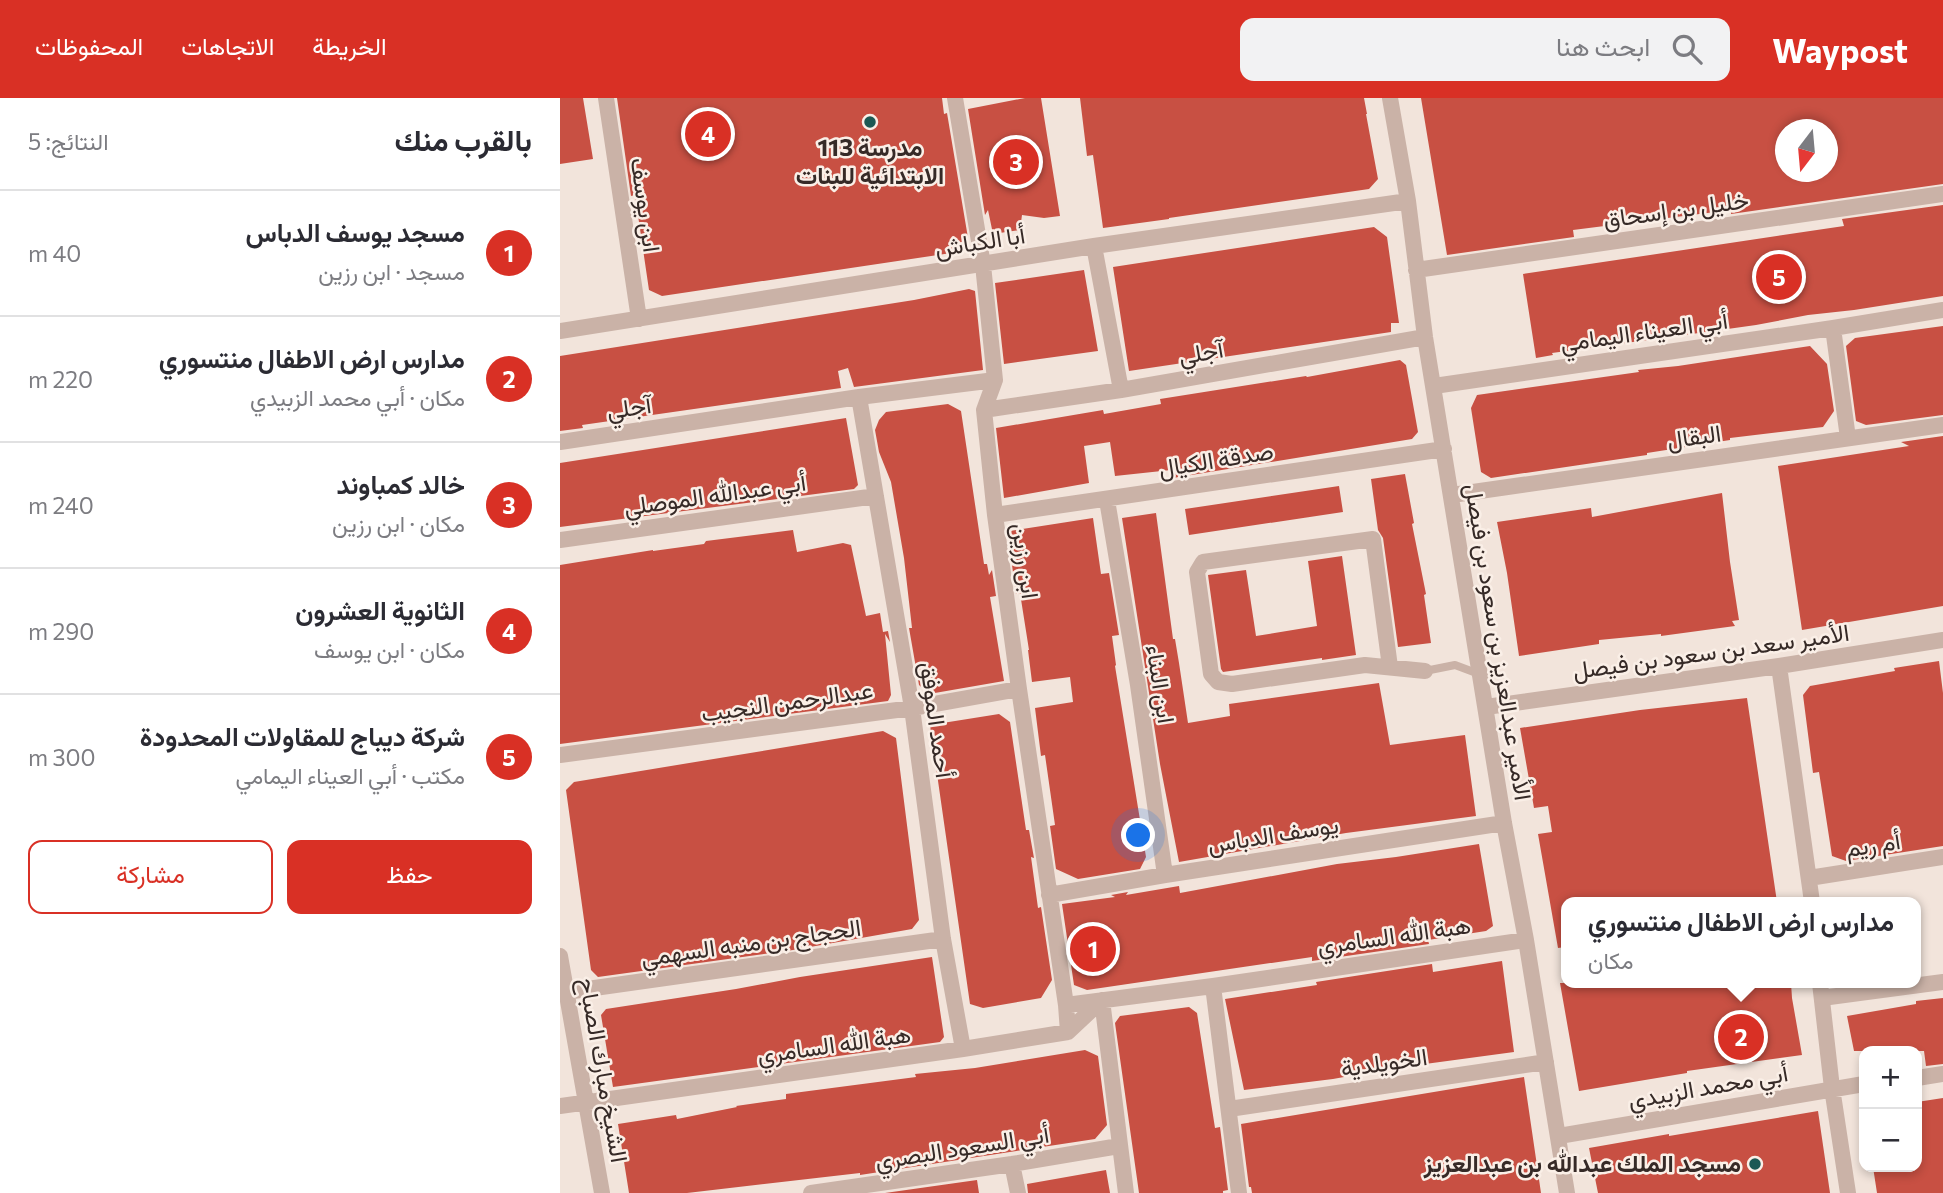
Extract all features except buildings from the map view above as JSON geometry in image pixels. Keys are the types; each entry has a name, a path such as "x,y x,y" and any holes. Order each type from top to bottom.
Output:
{"street":[{"name":"ابن يوسف","path":"606,98 639,319"},
{"name":"ابن رزين","path":"955,98 983,265 995,380 985,410 995,515 1068,1032"},
{"name":"الأمير عبدالعزيز بن سعود بن فيصل","path":"1390,98 1408,201 1425,337 1567,1193"},
{"name":"خليل بن إسحاق","path":"1416,270 1943,194"},
{"name":"أبا الكباش","path":"560,331 1094,246 1408,201"},
{"path":"1094,246 1121,390"},
{"name":"أبي العيناء اليمامي","path":"1434,386 1943,310"},
{"path":"1833,328 1849,438"},
{"name":"آجلي","path":"985,410 1121,390 1425,337"},
{"name":"آجلي","path":"560,442 859,397 995,380"},
{"name":"أحمد الموفق","path":"859,397 912,708 943,939 963,1049"},
{"name":"البقال","path":"1452,495 1943,425"},
{"name":"صدقة الكيال","path":"995,515 1444,449"},
{"name":"أبي عبدالله الموصلي","path":"560,540 876,496"},
{"name":"ابن البناء","path":"1107,500 1138,685 1165,875"},
{"path":"1390,667 1373,539 1203,562 1200,565 1197,572 1211,674 1218,682 1232,684 1365,665 1424,671"},
{"name":"الأمير سعد بن سعود بن فيصل","path":"1486,707 1943,640"},
{"path":"1779,666 1811,897"},
{"name":"عبدالرحمن النجيب","path":"560,755 912,708 1019,689"},
{"name":"يوسف الدباس","path":"1049,895 1504,823"},
{"name":"أم ريم","path":"1809,878 1943,858"},
{"name":"الحجاج بن منبه السهمي","path":"566,992 943,939"},
{"name":"هبة الله السامري","path":"1066,1005 1526,940"},
{"name":"الشيخ مبارك الصباح","path":"560,956 602,1193"},
{"path":"1921,983 1943,982"},
{"path":"1213,986 1239,1193"},
{"path":"1848,1193 1821,990 1852,988"},
{"path":"1068,1032 1102,1000"},
{"path":"1102,1000 1126,1193"},
{"name":"هبة الله السامري","path":"560,1106 1068,1032"},
{"name":"الخويلدية","path":"1229,1109 1546,1062"},
{"path":"1922,1077 1943,1074"},
{"name":"أبي محمد الزبيدي","path":"1559,1136 1859,1085"},
{"name":"أبي السعود البصري","path":"811,1193 1119,1146"},
{"path":"1012,1164 1018,1193"}],"lane":[{"path":"1424,671 1455,665 1480,674"}],"place":[{"name":"مدرسة 113 الابتدائية للبنات","path":"870,122"},
{"name":"الثانوية العشرون","path":"708,134"},
{"name":"خالد كمباوند","path":"1016,162"},
{"name":"شركة ديباج للمقاولات المحدودة","path":"1779,277"},
{"name":"مسجد يوسف الدباس","path":"1093,949"},
{"name":"مدارس ارض الاطفال منتسوري","path":"1741,1037"},
{"name":"مسجد الملك عبدالله بن عبدالعزيز","path":"1755,1164"}]}
